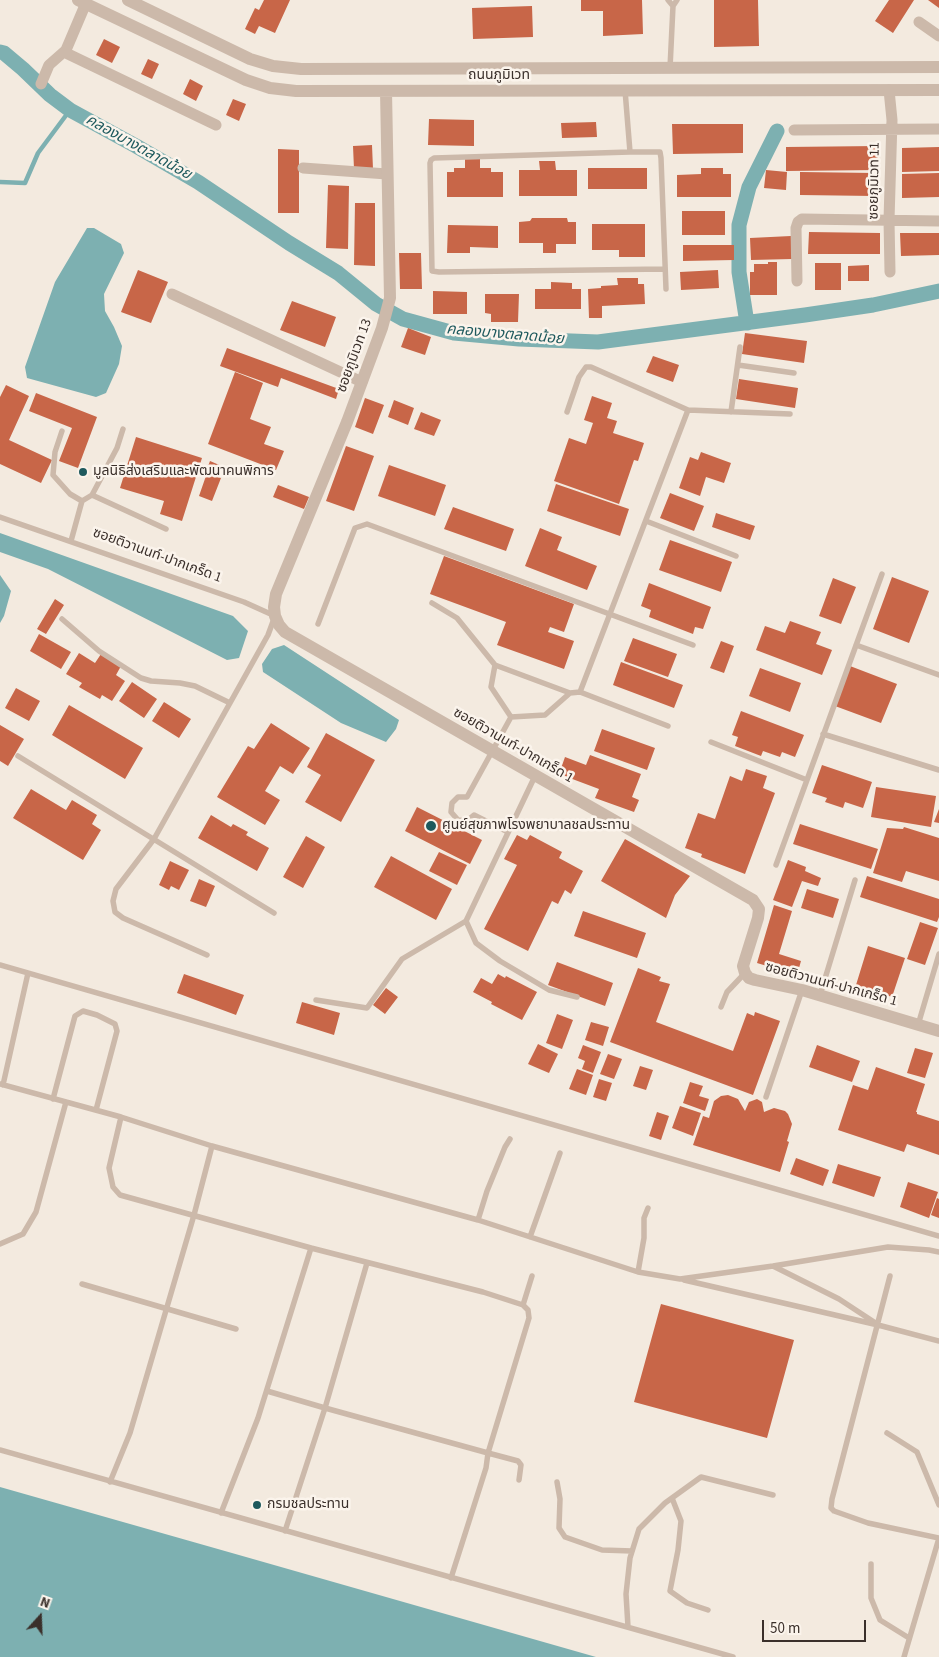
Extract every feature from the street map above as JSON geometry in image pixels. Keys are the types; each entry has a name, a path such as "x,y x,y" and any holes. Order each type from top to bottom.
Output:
{"street":[{"name":"ถนนภูมิเวท","path":"128,0 250,59 273,66 301,69 939,67"},
{"name":"ถนนภูมิเวท","path":"82,2 246,80 270,88 296,91 939,90"},
{"path":"41,84 49,65 66,50 82,2"},
{"path":"919,22 939,36"},
{"path":"66,50 68,54 216,124"},
{"name":"ซอยภูมิเวท 11","path":"889,90 892,129 889,220 890,272"},
{"name":"ซอยภูมิเวท 13","path":"275,616 276,594 362,382 382,328 390,298 386,91"},
{"path":"794,130 939,129"},
{"path":"303,168 387,174"},
{"path":"797,281 796,228 798,222 802,220 939,221"},
{"path":"172,294 362,382"},
{"name":"ซอยติวานนท์-ปากเกร็ด 1","path":"275,616 285,632 753,900 758,909 758,918 743,966 745,973 755,980 802,990 939,1031"}],"lane":[{"path":"668,0 673,6"},
{"path":"670,68 673,6 677,0"},
{"path":"625,90 630,152"},
{"path":"665,269 432,271 430,163 434,158 660,152 666,289"},
{"path":"731,412 740,347"},
{"path":"738,365 794,373"},
{"path":"567,412 579,378 586,367 591,367 688,410 790,414"},
{"path":"580,692 688,410"},
{"path":"71,541 82,501 92,495 118,448 123,429"},
{"path":"62,431 55,452 53,475 70,494 82,501"},
{"path":"92,495 166,529"},
{"name":"ซอยติวานนท์-ปากเกร็ด 1","path":"0,517 244,602 275,616"},
{"path":"646,521 736,556"},
{"path":"318,624 355,528 366,524 693,645"},
{"path":"776,865 882,574"},
{"path":"432,604 457,618 495,665 570,693 580,692 668,726"},
{"path":"207,955 123,918 115,912 113,901 116,889 154,839 268,635 275,616"},
{"path":"62,619 99,651 140,678 151,681 180,682 195,686 230,702"},
{"path":"856,645 939,675"},
{"path":"495,665 491,687 511,716"},
{"path":"511,716 545,715 570,693"},
{"path":"508,832 474,815 467,821 458,820 451,812 452,803 458,797 468,797 511,716"},
{"path":"823,734 939,770"},
{"path":"710,742 807,780"},
{"path":"18,756 274,913"},
{"path":"316,1000 367,1008 402,960 466,921 535,776"},
{"path":"820,996 855,880"},
{"path":"466,921 476,943 500,961 549,990 577,998"},
{"path":"918,1025 939,954"},
{"path":"0,964 939,1236"},
{"path":"28,973 2,1084 121,1117 212,1146 478,1220 638,1272 680,1279 878,1324 939,1342"},
{"path":"721,1007 726,992 745,973"},
{"path":"766,1097 802,990"},
{"path":"53,1099 75,1016 83,1011 97,1015 115,1024 117,1031 96,1110"},
{"path":"0,1244 23,1234 36,1212 66,1102"},
{"path":"121,1117 108,1168 114,1189 120,1195 367,1263 483,1292 523,1306 528,1310 529,1318 488,1453 486,1468 451,1578"},
{"path":"478,1220 486,1191 510,1139"},
{"path":"110,1482 130,1433 194,1215 212,1146"},
{"path":"530,1237 560,1153"},
{"path":"638,1272 644,1238 644,1218 648,1208"},
{"path":"680,1279 888,1247 939,1252"},
{"path":"222,1513 267,1391 311,1248"},
{"path":"285,1531 325,1408 367,1263"},
{"path":"773,1266 839,1300 878,1324"},
{"path":"523,1306 532,1276"},
{"path":"890,1276 832,1499 832,1508 834,1511 868,1523 939,1538 904,1657"},
{"path":"82,1284 236,1329"},
{"path":"267,1391 518,1461 521,1465 520,1480"},
{"path":"887,1433 917,1452 939,1505"},
{"path":"0,1450 733,1657"},
{"path":"628,1627 626,1594 630,1558 639,1529 672,1498 701,1477 773,1495"},
{"path":"557,1482 560,1499 559,1528 565,1536 602,1550 632,1551"},
{"path":"672,1498 682,1521 670,1591 687,1603 708,1610"},
{"path":"871,1564 871,1598 880,1620 909,1638"}],"water":[{"path":"87,228 94,228 121,244 124,253 104,294 105,311 122,346 119,364 106,393 96,397 27,378 25,367 55,282"},
{"path":"0,533 233,616 248,631 239,658 227,660 48,569 0,552"},
{"path":"0,575 11,591 4,616 0,623"},
{"path":"284,645 399,720 396,729 386,742 341,723 263,672 262,664 272,649"},
{"path":"0,1487 253,1559 596,1657 0,1657"}],"building":[{"path":"264,0 290,0 275,33 259,26 255,34 245,29 255,8 259,10"},
{"path":"581,0 642,0 643,34 603,36 603,11 581,11"},
{"path":"714,0 758,0 759,46 714,47"},
{"path":"889,0 914,0 893,33 875,21"},
{"path":"928,0 939,0 939,8"},
{"path":"532,6 533,37 473,39 472,8"},
{"path":"104,39 120,47 112,63 96,55"},
{"path":"148,59 159,64 152,79 141,74"},
{"path":"190,79 203,86 196,101 183,94"},
{"path":"233,99 246,104 239,121 226,115"},
{"path":"429,119 474,120 474,146 428,145"},
{"path":"596,122 597,137 562,138 561,123"},
{"path":"672,124 743,124 743,153 673,154"},
{"path":"372,145 373,169 354,169 353,146"},
{"path":"878,146 878,170 786,171 786,147"},
{"path":"939,147 939,171 902,172 902,148"},
{"path":"278,149 299,150 299,213 278,213"},
{"path":"465,158 480,158 480,168 491,168 491,172 503,172 503,197 447,197 447,172 454,172 454,168 465,168"},
{"path":"539,161 555,161 556,170 577,170 577,196 519,196 519,170 540,170"},
{"path":"588,168 647,168 647,189 588,189"},
{"path":"701,168 723,168 723,174 731,174 731,197 677,197 677,175 701,174"},
{"path":"766,170 787,172 786,190 764,188"},
{"path":"800,172 874,173 874,196 800,195"},
{"path":"939,173 939,197 902,198 902,174"},
{"path":"328,185 349,186 348,249 326,248"},
{"path":"355,203 375,203 375,266 354,265"},
{"path":"682,211 725,211 725,235 682,235"},
{"path":"532,218 567,218 568,222 576,222 576,244 556,244 556,253 543,253 543,243 519,243 519,222 530,221"},
{"path":"592,224 645,224 645,257 619,257 619,250 592,250"},
{"path":"448,225 498,226 498,248 470,247 470,253 447,253"},
{"path":"809,232 880,233 880,254 808,254"},
{"path":"900,233 939,233 939,255 901,256"},
{"path":"791,236 792,259 751,260 750,238"},
{"path":"683,245 734,245 734,260 683,261"},
{"path":"399,253 421,253 422,289 400,289"},
{"path":"768,262 777,262 777,295 750,295 750,272 754,272 754,264 768,264"},
{"path":"815,263 841,263 841,290 815,290"},
{"path":"869,265 869,281 848,281 848,266"},
{"path":"138,270 168,282 151,323 121,312"},
{"path":"718,270 719,288 681,290 680,272"},
{"path":"617,278 638,278 638,284 644,284 645,304 602,306 602,318 589,318 588,289 618,285"},
{"path":"551,282 572,283 572,289 581,289 581,309 535,309 535,289 551,289"},
{"path":"433,291 467,292 467,314 433,314"},
{"path":"485,294 519,294 518,322 491,322 491,314 485,313"},
{"path":"292,301 336,317 325,347 280,330"},
{"path":"408,328 431,337 425,355 401,347"},
{"path":"745,333 807,341 804,363 742,354"},
{"path":"227,348 339,389 336,399 281,378 278,387 220,366"},
{"path":"653,356 679,365 673,382 646,372"},
{"path":"235,372 263,383 250,419 271,427 264,444 284,451 276,470 208,444"},
{"path":"739,379 798,388 795,408 736,399"},
{"path":"6,385 29,396 9,440 52,460 41,483 0,464 0,397"},
{"path":"36,393 97,417 78,468 59,461 72,428 29,411"},
{"path":"592,396 612,403 607,418 617,421 613,433 644,443 638,461 634,460 619,504 554,481 569,438 586,444 593,423 584,420"},
{"path":"365,398 384,405 373,434 355,427"},
{"path":"394,400 414,408 408,425 388,417"},
{"path":"421,412 441,420 434,436 414,429"},
{"path":"136,437 202,458 182,521 160,514 164,501 120,488"},
{"path":"346,446 374,456 354,511 326,501"},
{"path":"701,452 731,463 724,483 706,477 700,496 679,488 690,457 698,460"},
{"path":"210,461 224,467 221,475 207,469"},
{"path":"389,465 446,485 435,516 378,496"},
{"path":"207,473 221,478 212,501 199,496"},
{"path":"556,484 629,509 620,536 547,511"},
{"path":"278,485 309,497 304,509 273,497"},
{"path":"670,493 704,506 694,531 660,518"},
{"path":"453,507 514,529 506,551 444,529"},
{"path":"716,513 755,526 750,540 712,527"},
{"path":"540,528 562,537 557,550 597,566 587,590 525,566"},
{"path":"670,540 732,562 721,592 659,570"},
{"path":"444,556 574,604 564,632 550,627 548,632 574,641 564,669 497,645 506,622 430,594"},
{"path":"892,577 929,591 909,643 873,629"},
{"path":"833,578 856,587 841,624 819,616"},
{"path":"649,583 711,607 703,629 695,627 693,634 649,617 651,610 641,606"},
{"path":"55,599 64,605 46,634 37,629"},
{"path":"790,621 821,632 816,644 832,650 822,675 756,650 765,626 785,633"},
{"path":"39,634 71,652 61,669 30,651"},
{"path":"633,638 677,654 668,677 624,661"},
{"path":"721,641 734,646 724,673 710,668"},
{"path":"79,653 95,663 101,654 121,666 116,675 125,681 112,701 102,695 100,699 79,687 82,683 66,674"},
{"path":"621,662 683,685 674,708 613,685"},
{"path":"850,666 897,684 881,723 835,706"},
{"path":"760,668 801,683 790,712 749,696"},
{"path":"132,682 157,699 144,718 119,701"},
{"path":"16,688 40,701 29,721 5,708"},
{"path":"164,702 191,719 179,738 152,721"},
{"path":"69,705 143,748 125,779 52,735"},
{"path":"741,711 804,735 795,757 782,752 780,757 763,751 761,756 735,746 738,737 732,735"},
{"path":"271,723 310,748 293,774 280,766 265,791 280,800 265,825 217,797 248,746 254,749"},
{"path":"0,725 24,739 8,766 0,761"},
{"path":"602,729 655,748 647,770 594,751"},
{"path":"326,733 375,760 341,822 305,802 321,775 307,767"},
{"path":"590,755 641,774 632,797 639,800 634,812 595,798 599,789 559,774 565,757 586,765"},
{"path":"822,765 872,782 863,808 845,802 843,808 825,802 827,798 812,793"},
{"path":"746,769 767,776 763,788 775,793 745,874 701,857 702,854 685,848 698,813 715,819 730,776 742,781"},
{"path":"876,787 936,796 931,827 871,817"},
{"path":"31,789 66,810 72,800 97,815 92,824 101,830 83,860 13,818"},
{"path":"417,807 482,840 470,864 405,831"},
{"path":"939,809 939,823 934,822"},
{"path":"211,815 231,827 233,824 248,832 246,835 269,848 257,871 198,838"},
{"path":"800,824 878,849 871,869 793,844"},
{"path":"904,827 939,838 939,881 906,871 902,882 873,873 887,828 903,829"},
{"path":"517,835 527,840 530,835 562,852 559,858 583,871 571,894 565,890 558,904 552,901 528,951 484,929 517,865 504,859"},
{"path":"306,836 325,847 303,888 283,877"},
{"path":"625,839 690,876 675,895 666,918 601,881"},
{"path":"439,852 467,865 457,885 429,871"},
{"path":"391,856 452,889 436,920 374,887"},
{"path":"788,860 806,867 805,871 821,878 818,886 802,881 792,907 773,900"},
{"path":"170,861 189,870 179,890 171,886 169,890 159,885"},
{"path":"867,876 939,899 939,917 937,922 860,897"},
{"path":"199,879 215,886 206,907 190,901"},
{"path":"807,889 839,899 833,918 801,908"},
{"path":"774,905 792,911 779,954 801,961 797,975 757,963"},
{"path":"583,911 646,933 637,958 574,936"},
{"path":"920,922 938,928 925,965 907,959"},
{"path":"868,946 905,958 892,997 856,985"},
{"path":"557,962 613,983 605,1006 548,985"},
{"path":"638,968 661,977 659,981 670,984 656,1022 733,1051 747,1013 754,1016 755,1012 780,1021 753,1095 610,1042"},
{"path":"184,974 244,995 236,1015 177,993"},
{"path":"498,974 505,978 506,976 537,992 522,1020 473,992 481,978 492,984"},
{"path":"386,988 398,997 385,1014 373,1005"},
{"path":"302,1002 340,1013 334,1035 296,1023"},
{"path":"557,1014 573,1020 562,1049 546,1043"},
{"path":"591,1022 609,1027 603,1046 585,1040"},
{"path":"538,1044 558,1054 549,1073 528,1064"},
{"path":"583,1045 601,1052 593,1073 582,1069 585,1061 578,1058"},
{"path":"817,1045 860,1061 852,1082 809,1067"},
{"path":"915,1048 933,1053 925,1078 907,1073"},
{"path":"608,1054 622,1059 614,1079 600,1074"},
{"path":"640,1066 653,1070 646,1090 633,1086"},
{"path":"876,1067 925,1084 916,1112 939,1121 939,1155 907,1144 904,1152 838,1130 853,1085 868,1090"},
{"path":"577,1069 593,1075 586,1095 569,1089"},
{"path":"599,1079 612,1083 606,1101 593,1097"},
{"path":"690,1082 703,1086 699,1096 709,1099 705,1111 683,1103"},
{"path":"728,1095 738,1099 745,1111 749,1102 757,1099 762,1102 764,1112 774,1108 785,1111 788,1114 792,1124 780,1172 693,1145 703,1116 709,1118 714,1101 721,1096"},
{"path":"680,1106 701,1113 693,1136 672,1128"},
{"path":"657,1112 669,1116 661,1140 649,1136"},
{"path":"796,1158 829,1170 823,1186 790,1174"},
{"path":"838,1164 881,1177 874,1197 832,1183"},
{"path":"908,1182 938,1192 929,1218 900,1207"},
{"path":"937,1198 939,1199 939,1218 931,1215"},
{"path":"661,1304 794,1340 767,1438 634,1402"}],"waterway":[{"name":"คลองบางตลาดน้อย","path":"0,52 4,53 50,95 70,110 198,182 289,243 338,273 376,304 403,319 454,333 519,339 598,342 873,305 939,291"},
{"path":"0,182 25,183 38,153 70,110"},
{"path":"747,323 739,272 739,225 749,187 777,131"}],"place":[{"name":"มูลนิธิส่งเสริมและพัฒนาคนพิการ","path":"83,472"},
{"name":"ศูนย์สุขภาพโรงพยาบาลชลประทาน","path":"431,826"},
{"name":"กรมชลประทาน","path":"257,1505"}]}
